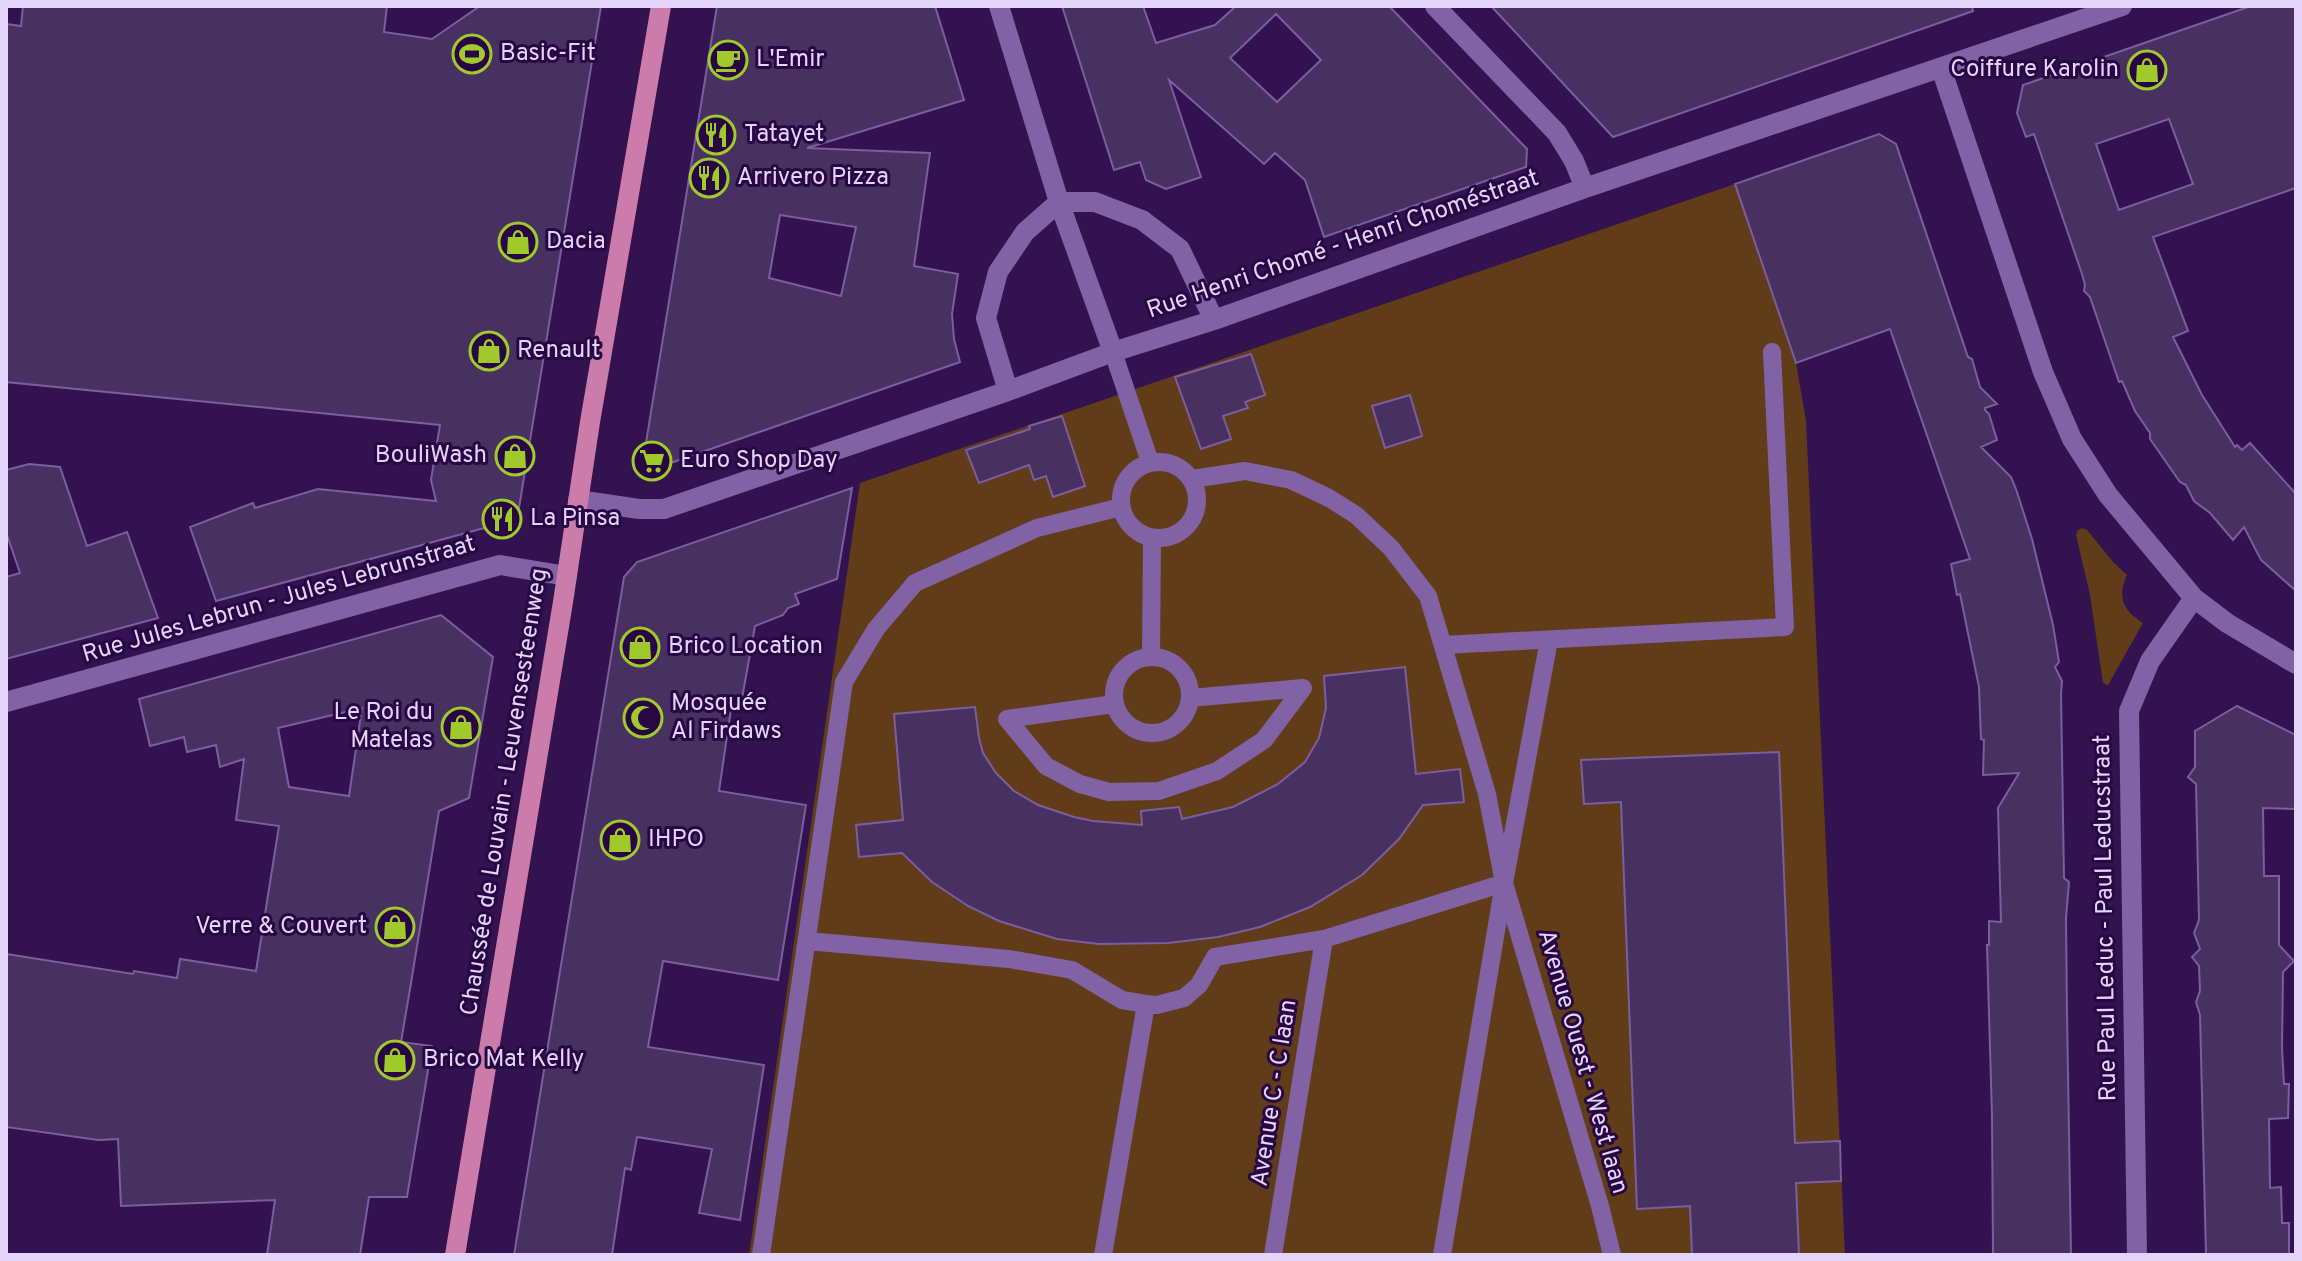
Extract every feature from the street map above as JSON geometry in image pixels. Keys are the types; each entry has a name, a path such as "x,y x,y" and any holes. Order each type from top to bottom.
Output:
{"main road":[{"name":"Chaussée de Louvain - Leuvensesteenweg","path":"455,1255 661,6"}],"street":[{"path":"999,6 1059,202 1113,352"},
{"path":"1435,6 1557,133 1574,161 1585,188"},
{"name":"Rue Henri Chomé - Henri Choméstraat","path":"578,500 639,509 664,509 1113,352 1214,320 1585,188 1941,68 2099,10 2122,6"},
{"path":"1941,68 2043,372 2072,439 2108,495 2194,598 2227,623 2296,664"},
{"path":"1008,391 986,318 998,272 1025,232 1059,202 1095,202 1142,220 1180,249 1214,320"},
{"name":"Rue Jules Lebrun - Jules Lebrunstraat","path":"6,702 500,565 567,576"},
{"name":"Rue Paul Leduc - Paul Leducstraat","path":"2137,1255 2129,711 2150,661 2194,598"}],"lane":[{"path":"1113,352 1150,462"},
{"path":"1443,645 1785,627 1772,352"},
{"path":"1162,461 1184,470 1192,479 1197,493 1197,508 1191,522 1180,532 1167,538 1152,538 1131,528 1121,507 1120,495 1130,474 1150,462 1162,461"},
{"path":"1192,479 1245,471 1291,480 1356,515 1391,548 1428,596 1487,794 1504,883"},
{"path":"761,1255 844,682 876,629 915,583 1037,528 1121,507"},
{"path":"1151,656 1152,538"},
{"path":"1442,1255 1504,883 1549,640"},
{"path":"1151,656 1172,662 1180,668 1189,687 1190,698 1179,722 1168,730 1141,732 1121,717 1114,704 1115,682 1130,664 1151,656"},
{"path":"1114,704 1007,719 1046,766 1080,784 1109,792 1159,791 1217,771 1264,740 1303,688 1190,698"},
{"path":"807,941 1009,959 1072,970 1122,1000 1157,1005 1184,998 1199,985 1215,957 1324,939 1504,883"},
{"name":"Avenue Ouest - West laan","path":"1504,883 1612,1255"},
{"name":"Avenue C - C laan","path":"1273,1255 1324,939"},
{"path":"1103,1255 1146,1004"}],"shaded area":[{"path":"1735,184 1796,363 1806,421 1845,1255 749,1255 860,483"},
{"path":"2082,528 2127,575 2122,590 2124,603 2131,614 2143,623 2108,685 2103,683 2090,595 2076,535"}],"building":[{"path":"23,6 387,6 384,32 432,39 480,6 601,6 518,514 499,524 216,601 190,527 253,503 255,508 318,489 436,501 431,480 440,425 6,382 6,24 21,26"},
{"path":"717,6 935,6 964,100 807,148 930,153 914,266 958,274 952,314 960,362 659,467 644,455","holes":["780,215 856,227 841,296 769,278"]},
{"path":"1062,6 1143,6 1156,43 1215,25 1236,6 1389,6 1527,149 1526,167 1324,237 1305,180 1275,153 1264,164 1169,80 1201,177 1166,189 1146,180 1140,162 1114,170","holes":["1276,14 1321,60 1277,102 1230,58"]},
{"path":"1491,6 1972,6 1973,11 1613,137"},
{"path":"2251,6 2296,6 2296,188 2153,237 2188,331 2173,337 2202,395 2235,447 2237,445 2242,450 2250,443 2296,494 2296,591 2261,560 2244,527 2233,540 2210,513 2194,501 2186,485 2180,482 2150,439 2150,433 2135,411 2122,381 2119,382 2090,297 2084,291 2082,274 2034,134 2026,137 2017,113 2023,85","holes":["2169,119 2193,184 2119,210 2096,144"]},
{"path":"1879,134 1896,144 1968,357 1972,359 1980,387 1997,404 1985,410 1997,440 1981,447 2011,477 2016,489 2053,625 2059,662 2055,667 2062,681 2064,878 2069,882 2066,918 2071,1255 1993,1255 1987,945 1989,921 2001,922 1998,808 2019,773 1983,775 1984,740 1981,739 1979,687 1951,564 1970,559 1890,329 1796,363 1735,184"},
{"path":"1251,354 1265,395 1245,402 1248,408 1223,416 1231,439 1201,449 1175,377"},
{"path":"1410,395 1422,436 1385,448 1372,406"},
{"path":"1062,416 1085,486 1053,497 1046,476 1034,480 1029,465 979,483 966,450"},
{"path":"29,464 60,467 87,546 127,532 158,618 6,659 6,577 20,573 6,532 6,470"},
{"path":"852,488 837,579 795,594 799,604 788,608 783,615 755,626 740,710 731,709 719,791 806,805 778,980 663,961 648,1047 764,1065 740,1220 699,1213 712,1149 637,1137 631,1170 625,1168 612,1255 514,1255 624,577 637,562"},
{"path":"441,615 493,657 469,798 439,811 401,1042 432,1046 407,1197 369,1197 360,1255 267,1255 275,1200 121,1206 118,1139 98,1140 6,1127 6,954 177,978 180,959 256,971 279,826 236,820 244,759 220,767 216,745 187,752 184,737 150,746 139,699","holes":["362,708 349,796 289,787 278,728"]},
{"path":"1405,667 1416,774 1460,769 1464,802 1423,805 1399,839 1362,875 1310,907 1260,927 1218,937 1168,943 1099,944 1057,939 999,921 968,906 932,882 902,853 859,857 856,825 903,820 894,714 975,707 983,753 996,773 1014,791 1038,805 1074,817 1142,825 1141,811 1179,807 1182,819 1233,807 1278,784 1305,762 1319,738 1326,708 1324,676"},
{"path":"2237,706 2296,735 2296,809 2263,808 2264,876 2279,876 2279,945 2294,961 2283,972 2282,1048 2284,1084 2289,1084 2288,1118 2269,1119 2270,1188 2281,1187 2282,1223 2289,1223 2289,1255 2206,1255 2200,1015 2196,1002 2200,991 2199,966 2192,957 2200,949 2194,933 2199,920 2196,784 2188,777 2195,767 2195,731"},
{"path":"1779,752 1795,1143 1840,1141 1841,1181 1796,1183 1799,1255 1692,1255 1690,1206 1637,1209 1621,802 1584,804 1581,760"}],"place":[{"name":"Basic-Fit","path":"472,54"},
{"name":"L'Emir","path":"728,60"},
{"name":"Coiffure Karolin","path":"2147,70"},
{"name":"Tatayet","path":"716,135"},
{"name":"Arrivero Pizza","path":"709,178"},
{"name":"Dacia","path":"518,242"},
{"name":"Renault","path":"489,351"},
{"name":"BouliWash","path":"515,456"},
{"name":"Euro Shop Day","path":"652,461"},
{"name":"La Pinsa","path":"502,519"},
{"name":"Brico Location","path":"640,647"},
{"name":"Mosquée Al Firdaws","path":"643,718"},
{"name":"Le Roi du Matelas","path":"461,727"},
{"name":"IHPO","path":"620,840"},
{"name":"Verre & Couvert","path":"395,927"},
{"name":"Brico Mat Kelly","path":"395,1060"}]}
